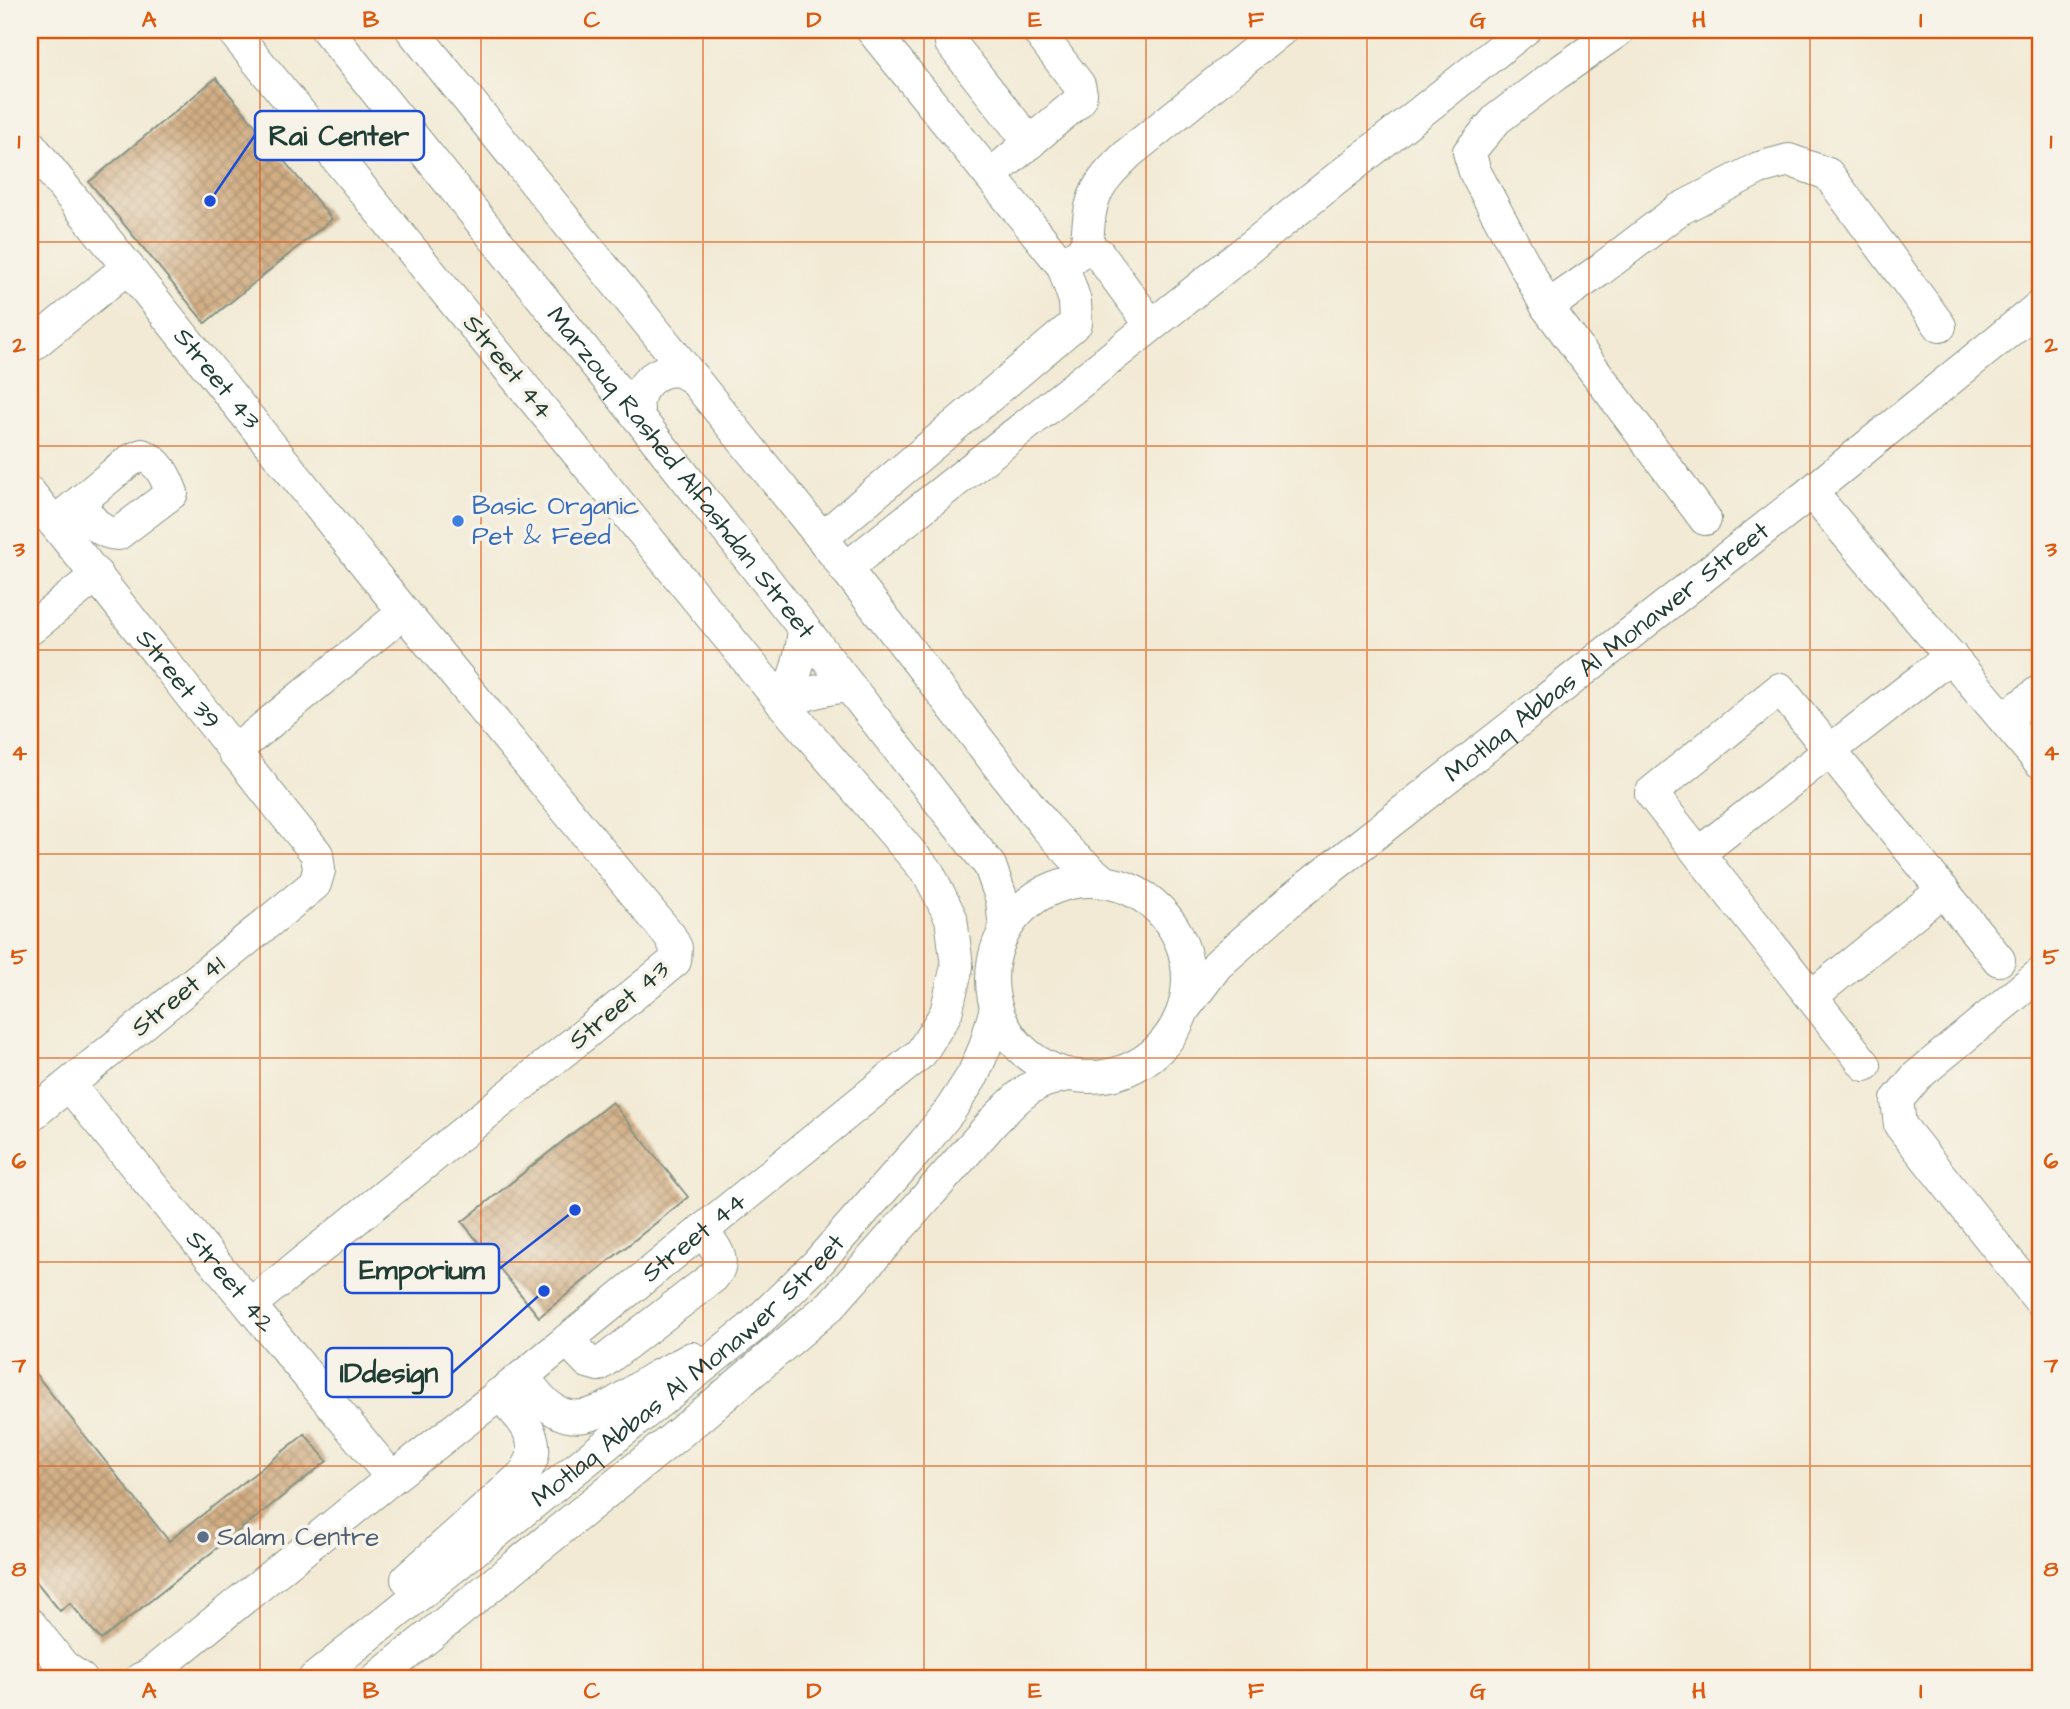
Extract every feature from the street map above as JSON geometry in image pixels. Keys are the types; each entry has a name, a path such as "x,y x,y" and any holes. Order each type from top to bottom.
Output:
{"street":[{"name":"Street 44","path":"139,1679 149,1675 921,1053 946,1013 957,966 951,918 929,874 783,704 232,30"},
{"name":"Marzouq Rashed Alfashdan Street","path":"327,30 639,418 990,866 1002,900 1005,930"},
{"path":"412,30 822,538 1046,827 1072,855 1103,881"},
{"path":"872,30 991,175 1075,258"},
{"path":"991,175 1079,102 1079,85 1037,30"},
{"path":"822,538 1076,323 1075,258 1093,197 1106,174 1281,30"},
{"path":"845,569 1524,30"},
{"path":"1619,30 1497,118 1469,152 1475,172 1548,307 1705,519"},
{"path":"909,76 959,36 1030,143"},
{"name":"Street 43","path":"30,145 404,612 670,936 676,948 675,961 251,1304"},
{"path":"1548,307 1678,210 1759,168 1789,160 1828,174 1940,326"},
{"path":"1075,258 1094,250 1099,254 1151,325"},
{"path":"30,346 128,267"},
{"name":"Motlaq Abbas Al Monawer Street","path":"1184,1009 1217,965 1293,898 1811,492 2040,306"},
{"path":"639,418 637,402 642,388 652,377 666,371 681,371 694,379"},
{"path":"1811,492 2040,762"},
{"name":"Street 39","path":"30,493 317,853 319,870"},
{"path":"54,523 79,503"},
{"path":"30,629 97,575"},
{"path":"234,752 404,612"},
{"path":"783,704 796,678 804,629"},
{"path":"1699,853 1951,656"},
{"path":"783,704 826,688 849,687"},
{"path":"1865,1065 1651,793 1780,689 1999,960"},
{"path":"2004,719 2040,691"},
{"name":"Street 41","path":"30,1116 315,884 319,870"},
{"path":"1103,881 1131,889 1155,904 1174,926 1185,952 1189,981 1184,1009 1174,1031 1158,1050 1139,1064 1116,1074 1092,1077 1068,1075 1044,1066 1023,1051 1007,1032 996,1008 992,982 995,955 1005,930 1023,907 1046,891 1074,882 1103,881"},
{"path":"1812,996 1943,890"},
{"path":"2040,974 1917,1076 1897,1100 1900,1125 2040,1301"},
{"name":"Motlaq Abbas Al Monawer Street","path":"318,1676 750,1329 815,1266 951,1109 973,1075 985,1047 996,1008"},
{"name":"Motlaq Abbas Al Monawer Street","path":"376,1679 698,1418 831,1306 1020,1095 1032,1085 1068,1075"},
{"name":"Street 42","path":"69,1085 392,1478"},
{"path":"567,1340 588,1362 599,1365 713,1277 720,1267 720,1257 702,1230"},
{"path":"511,1385 542,1400 558,1412 577,1417 600,1412 654,1378 750,1329"},
{"path":"318,1676 377,1606 524,1474 533,1455 532,1434 520,1417 511,1385"},
{"path":"33,1635 63,1666 81,1679"}],"building":[{"path":"216,78 332,219 205,323 89,182"},
{"path":"612,1102 688,1197 539,1317 462,1222"},
{"path":"30,1367 169,1541 305,1434 327,1461 101,1640 70,1603 60,1611 30,1574"}],"place":[{"name":"Rai Center","path":"210,201"},
{"name":"Basic Organic Pet & Feed","path":"458,521"},
{"name":"Emporium","path":"575,1210"},
{"name":"IDdesign","path":"544,1291"},
{"name":"Salam Centre","path":"203,1537"}]}
